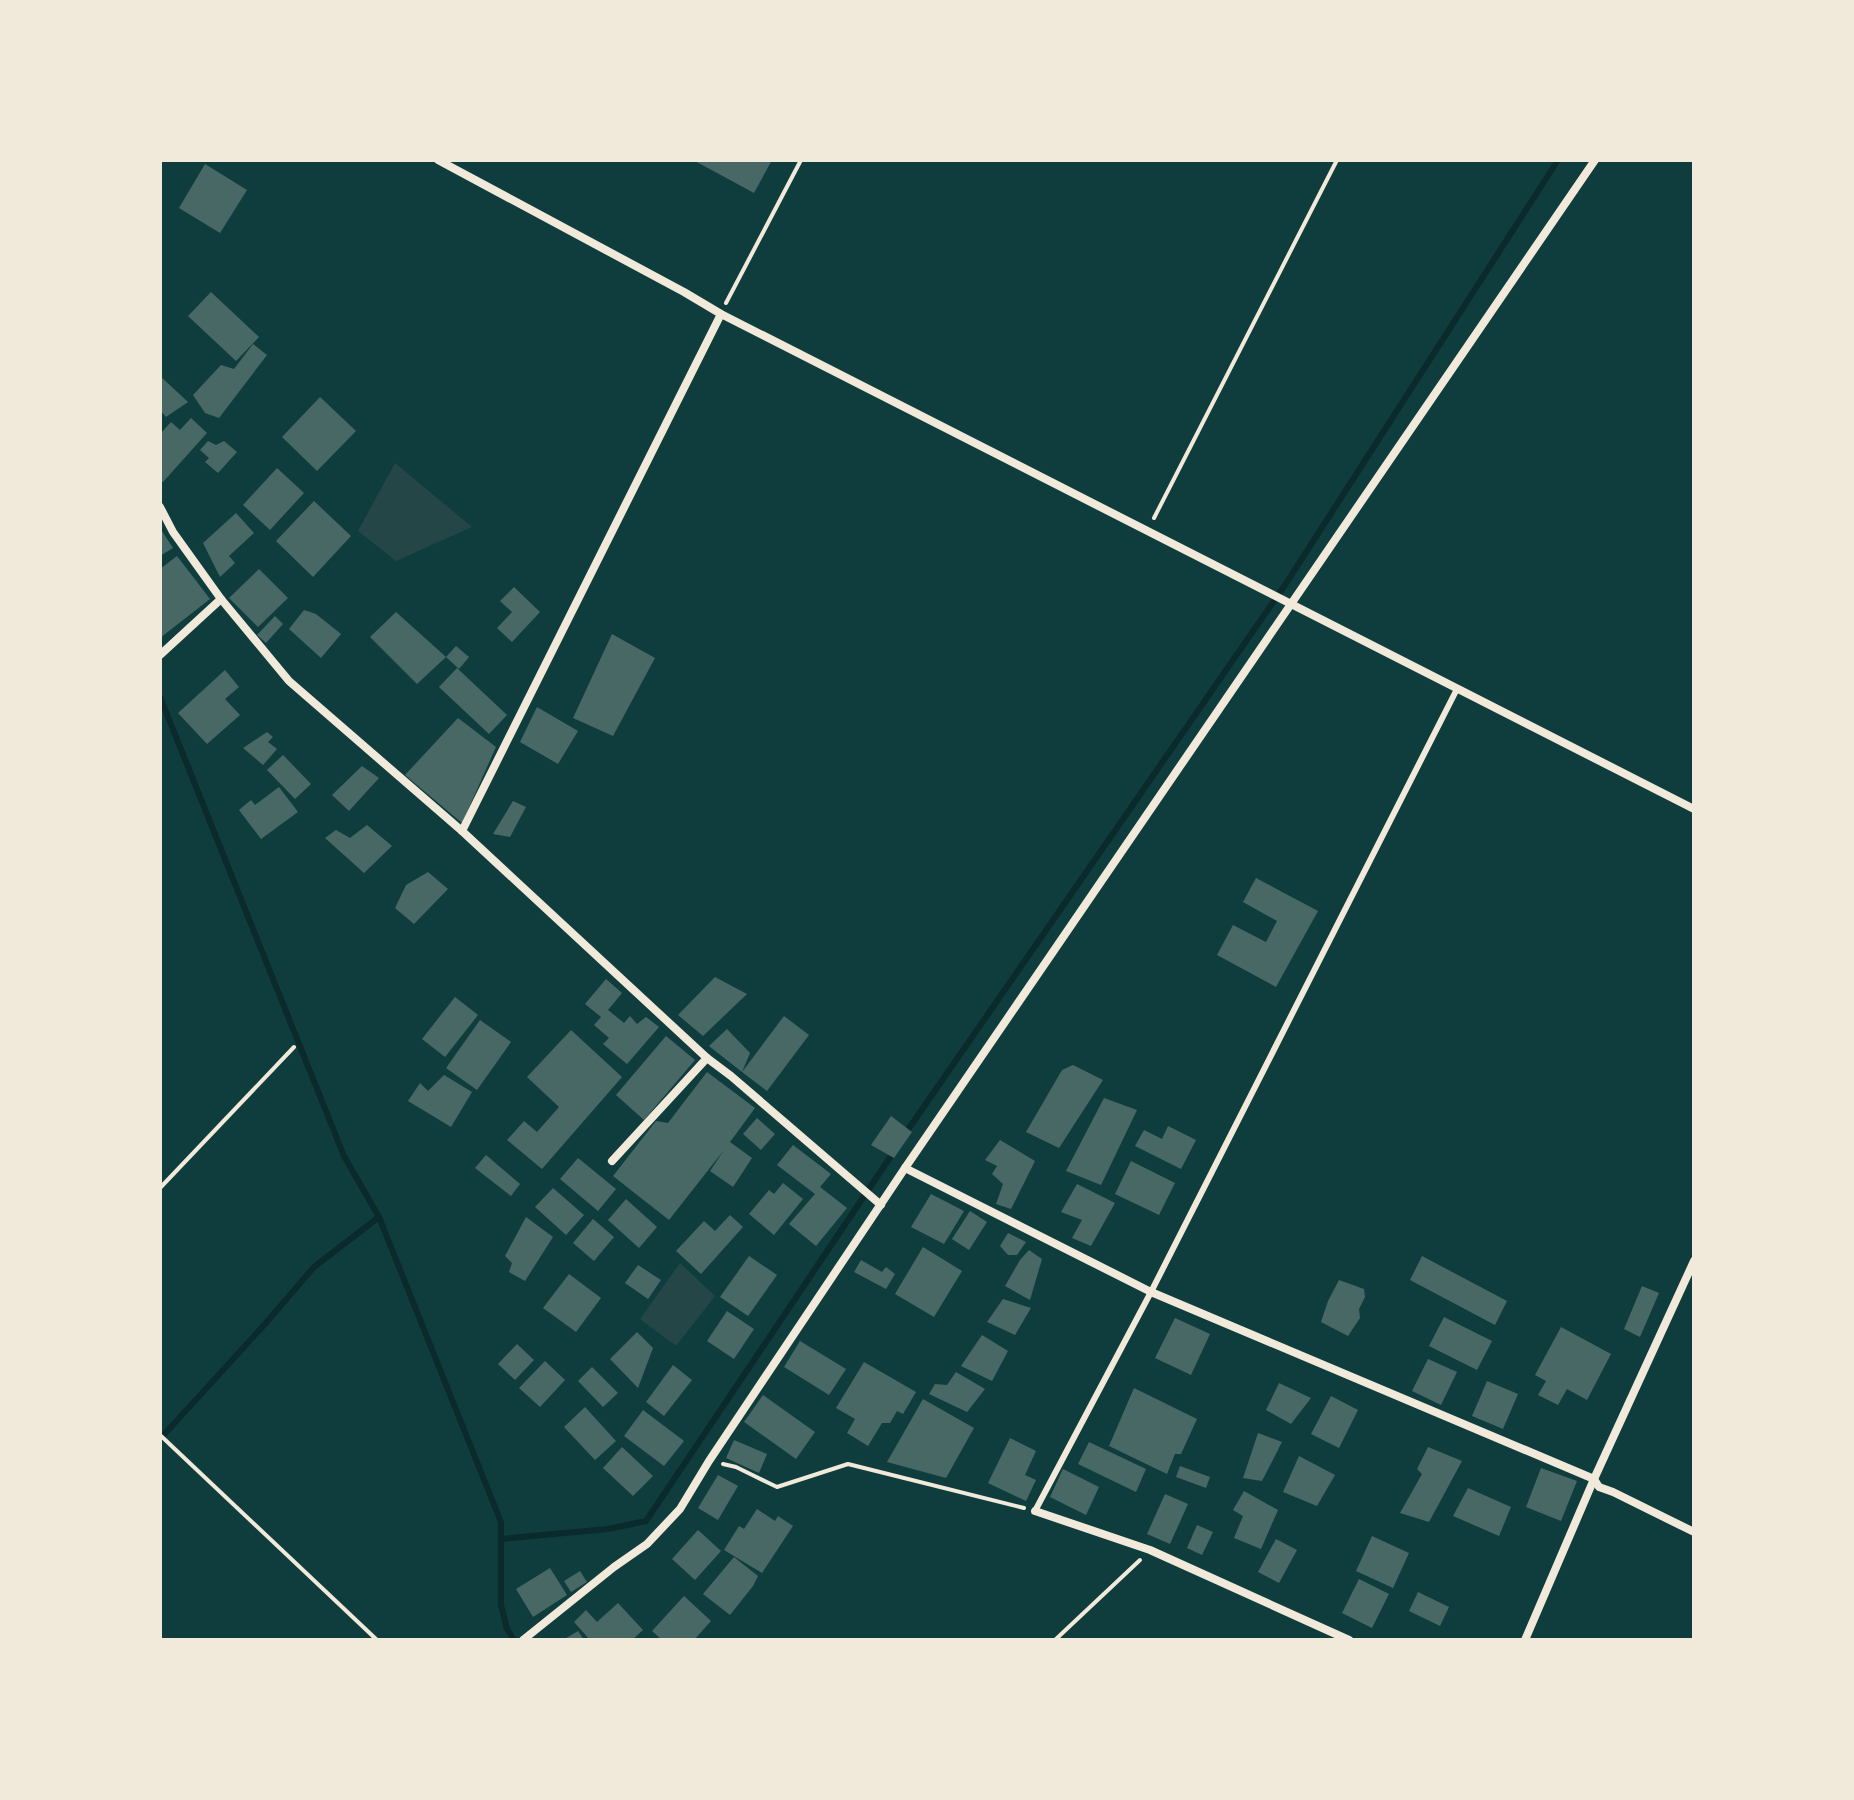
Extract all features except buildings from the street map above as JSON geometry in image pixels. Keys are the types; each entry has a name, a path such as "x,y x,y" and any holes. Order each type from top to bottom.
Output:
{"street":[{"path":"438,160 721,314 1694,809"},
{"path":"528,1638 614,1567 647,1544 680,1509 905,1168 1595,160"},
{"path":"462,831 721,314"},
{"path":"160,507 173,532 221,599 289,681 462,831 707,1058 881,1205"},
{"path":"160,655 221,599"},
{"path":"612,1161 707,1058"},
{"path":"905,1168 1151,1292 1594,1479 1599,1487 1694,1532"},
{"path":"1525,1640 1594,1479 1694,1261"},
{"path":"1035,1511 1150,1550 1349,1640"}],"lane":[{"path":"1035,1511 1151,1292 1457,689"}],"path":[{"path":"721,314 801,160"},
{"path":"1146,532 1337,160"},
{"path":"160,1188 294,1047"},
{"path":"160,1435 377,1640"},
{"path":"709,1461 736,1467 777,1487 848,1464 1035,1511"},
{"path":"1055,1640 1150,1550"}],"shaded area":[{"path":"395,463 472,527 396,561 358,531"},
{"path":"680,1263 715,1296 676,1346 640,1319"}],"waterway":[{"path":"905,1134 1285,585 1558,160"},
{"path":"160,697 344,1156 379,1217 501,1522 501,1605 507,1629 514,1640"},
{"path":"501,1539 608,1529 646,1521 895,1150"},
{"path":"160,1439 314,1267 379,1217"}]}
